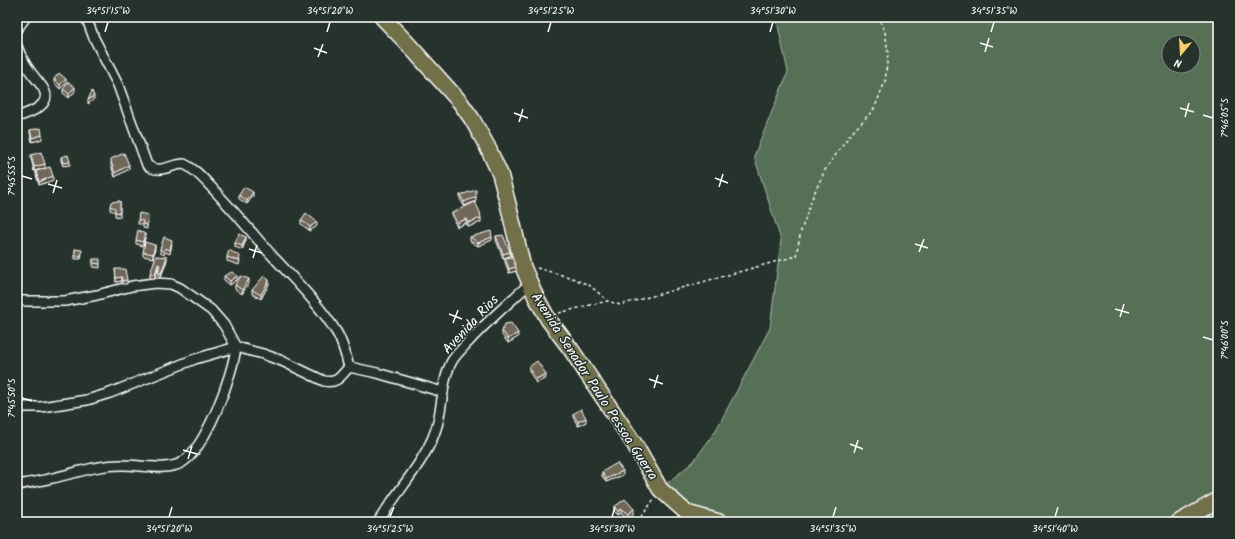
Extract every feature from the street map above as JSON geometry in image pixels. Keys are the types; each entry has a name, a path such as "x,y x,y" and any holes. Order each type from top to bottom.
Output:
{"main road":[{"name":"Avenida Senador Paulo Pessoa Guerra","path":"382,17 460,102 472,119 500,174 523,267 529,284 548,319 570,348 635,445 660,489 687,513 719,522"},
{"path":"1179,522 1218,500"}],"street":[{"path":"17,29 26,17"},
{"path":"86,17 94,38 118,85 147,165 150,168 161,170 184,164 194,170 286,268 326,317 338,334 349,367"},
{"path":"17,46 24,62 44,89 46,96 40,107 33,112 17,117"},
{"path":"17,302 65,301 132,286 156,283 171,284 180,288 211,310 224,325 236,347 232,368 207,430 197,447 182,463 163,466 124,464 112,465 17,485"},
{"name":"Avenida Rios","path":"378,522 430,444 440,416 443,392 451,363 457,354 529,284"},
{"path":"17,407 41,407 87,400 110,393 195,359 236,347 282,361 324,381 330,382 337,380 349,367"},
{"path":"349,367 377,373 443,392"}],"path":[{"path":"523,267 538,268 572,278 589,285 608,301 620,305 796,256 801,231 813,196 825,170 849,136 874,109 885,82 888,53 885,32 878,17"},
{"path":"548,319 557,314 590,304 608,301"},
{"path":"638,522 660,489"}],"green space":[{"path":"776,17 1218,17 1218,522 719,522 660,489 693,462 715,432 770,328 781,240 754,156 788,72"}],"building":[{"path":"59,73 66,79 60,85 54,79"},
{"path":"68,82 75,87 69,94 63,89"},
{"path":"92,91 94,96 88,100"},
{"path":"41,128 42,135 32,138 30,130"},
{"path":"41,152 45,164 34,167 31,155"},
{"path":"124,153 129,165 115,173 111,159"},
{"path":"68,155 70,162 63,163 61,157"},
{"path":"50,167 53,176 39,182 36,171"},
{"path":"244,187 253,192 247,201 239,195"},
{"path":"476,190 476,197 464,202 460,195"},
{"path":"120,201 120,213 115,212 115,208 110,206 111,202"},
{"path":"475,202 481,218 468,223 466,219 457,223 452,213"},
{"path":"139,213 148,215 147,225 143,224 143,221 138,220"},
{"path":"306,213 317,222 310,227 301,220"},
{"path":"138,230 145,234 143,242 136,240"},
{"path":"491,231 492,237 478,243 470,237"},
{"path":"239,234 246,237 242,246 235,243"},
{"path":"503,235 510,252 503,254 496,236"},
{"path":"164,237 172,240 170,250 165,248 164,252 160,249"},
{"path":"145,242 155,245 153,254 143,252"},
{"path":"75,249 82,250 81,256 75,256"},
{"path":"229,250 240,256 239,261 227,257"},
{"path":"156,256 167,257 161,273 158,273 160,265 158,264 155,274 150,274"},
{"path":"512,257 516,267 509,269 505,258"},
{"path":"93,259 100,259 100,264 93,263"},
{"path":"115,269 125,269 127,280 122,281 122,277 116,278"},
{"path":"232,272 238,276 230,281 224,276"},
{"path":"241,276 249,279 242,290 235,285"},
{"path":"264,276 269,280 261,295 252,290"},
{"path":"511,323 518,333 508,339 502,331 505,324"},
{"path":"537,361 546,374 536,379 529,367"},
{"path":"581,409 586,418 578,422 573,414"},
{"path":"617,463 623,471 606,479 602,472"},
{"path":"625,499 634,509 628,514 621,509 618,511 614,507"}]}
